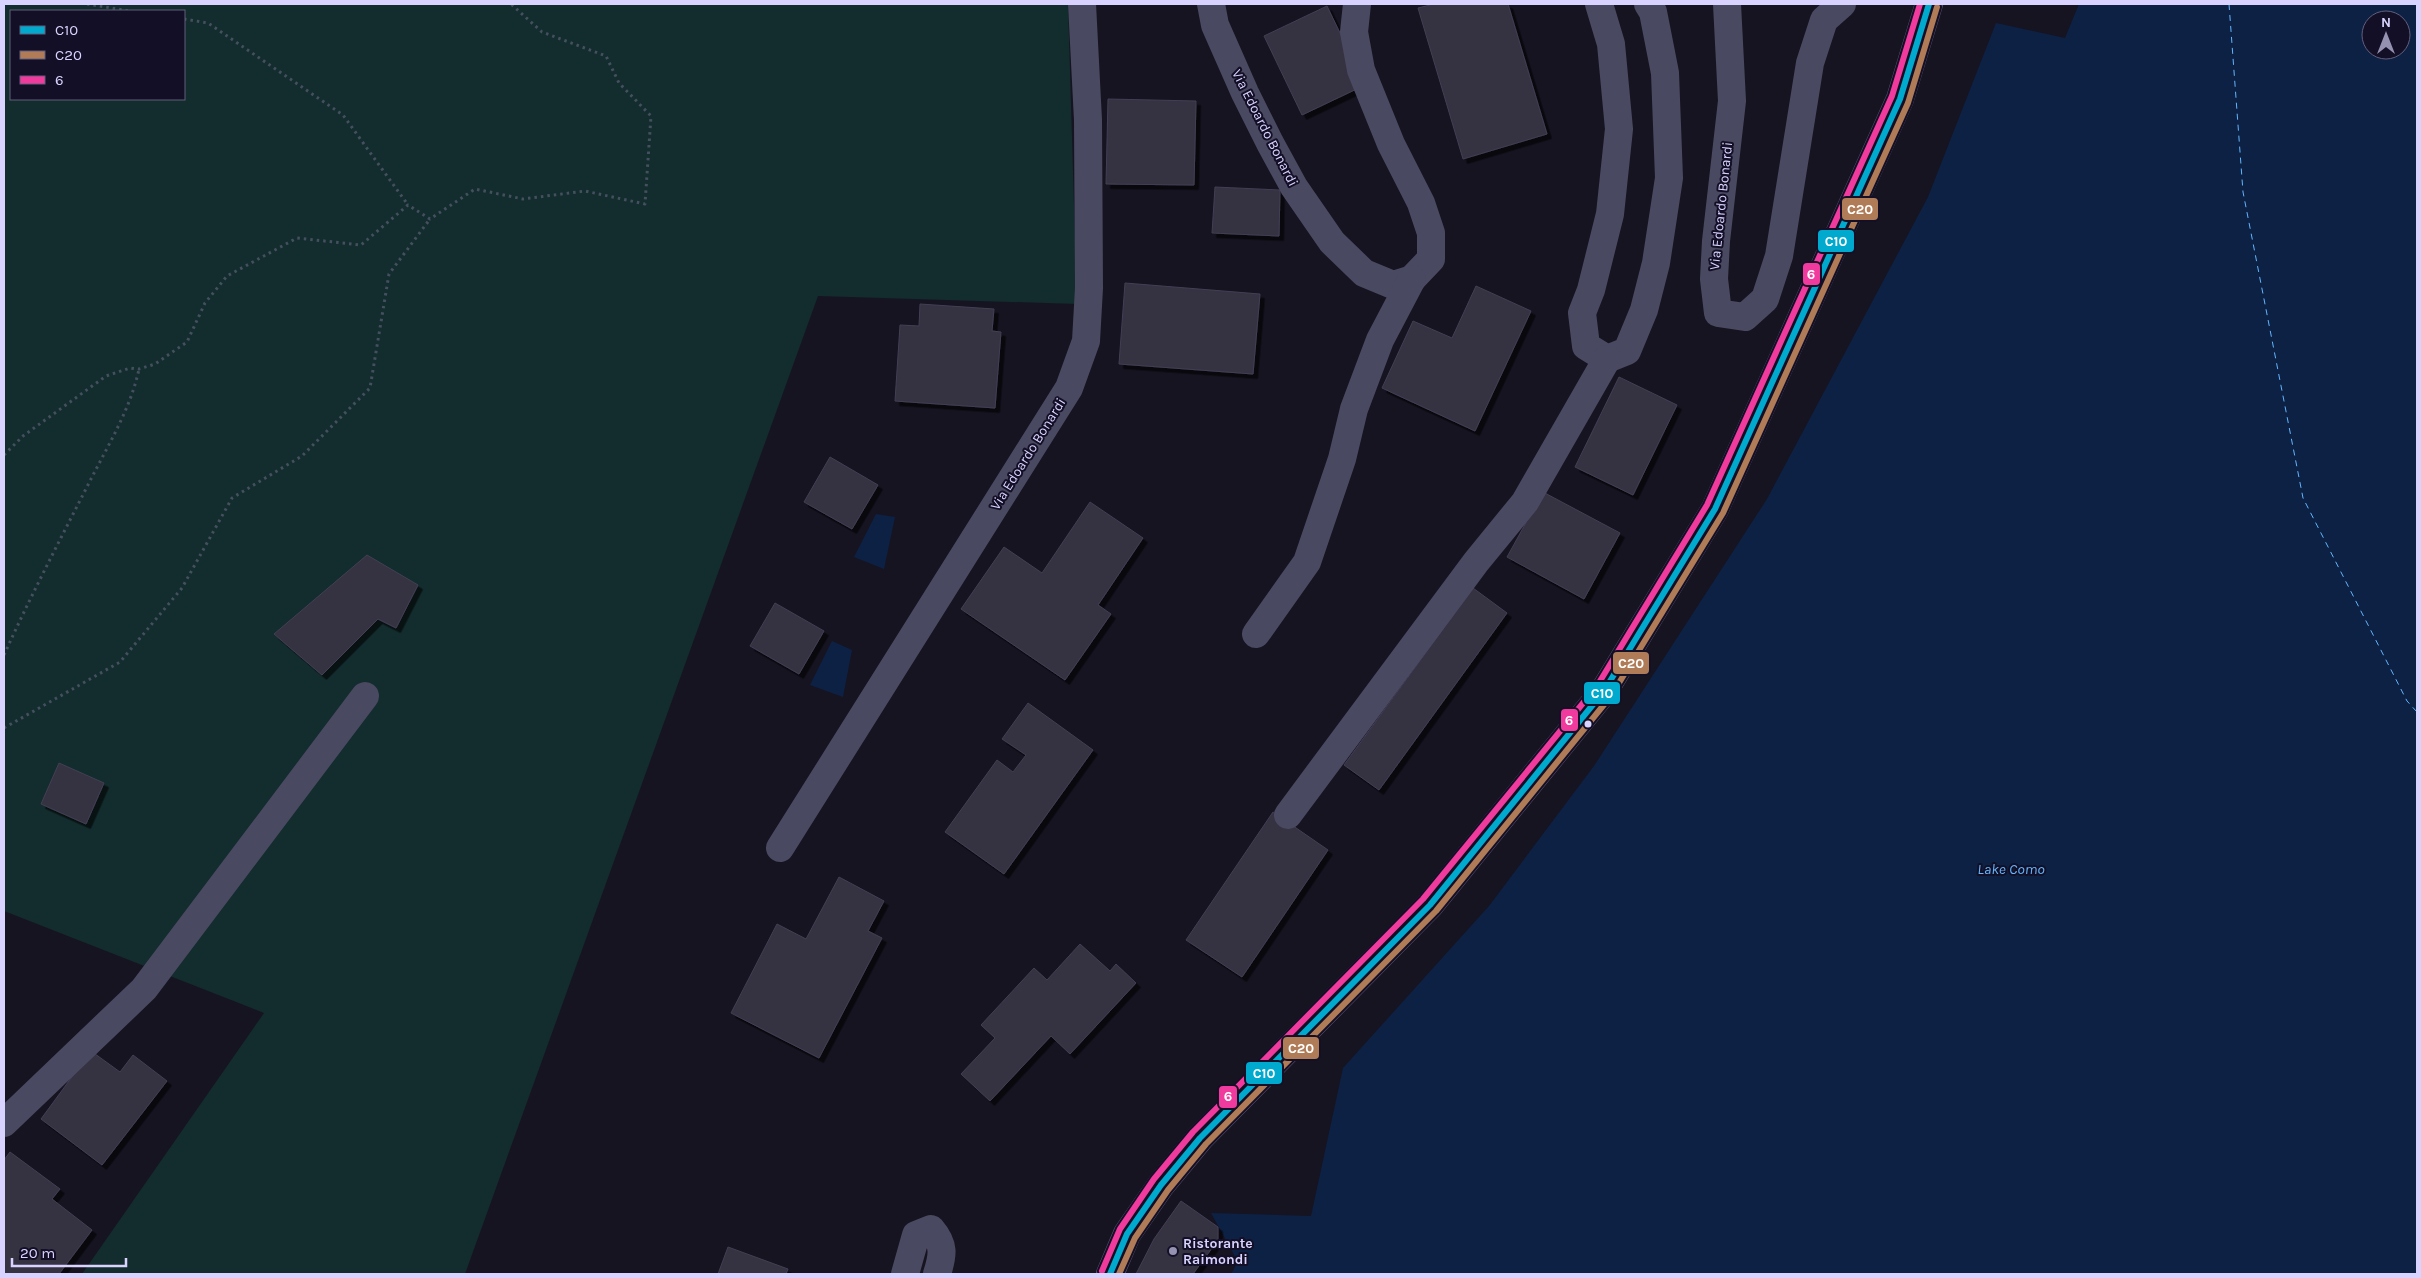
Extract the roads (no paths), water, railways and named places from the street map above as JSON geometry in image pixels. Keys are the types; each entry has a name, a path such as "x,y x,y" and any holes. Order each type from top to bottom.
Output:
{"main road":[{"path":"1110,1274 1128,1234 1161,1185 1195,1145 1430,905 1604,691 1715,509 1900,99 1929,4"}],"street":[{"name":"Via Edoardo Bonardi","path":"780,848 1069,388 1086,341 1089,288 1088,120 1082,4"},
{"name":"Via Edoardo Bonardi","path":"1211,4 1216,25 1262,126 1294,187 1332,242 1364,273 1393,285 1412,279"},
{"path":"1256,634 1307,562 1342,459 1354,409 1380,340 1412,279 1431,259 1431,233 1421,203 1392,144 1361,70 1354,32 1357,4"},
{"path":"1599,4 1611,44 1619,129 1610,214 1591,290 1582,313 1586,346 1607,359"},
{"path":"1288,815 1476,562 1525,502 1607,359 1627,351 1644,310 1656,263 1669,178 1665,73 1653,12 1648,4"},
{"name":"Via Edoardo Bonardi","path":"1727,4 1732,101 1716,241 1714,279 1718,313 1745,317 1765,299 1779,256 1810,63 1824,20 1842,4"},
{"path":"4,1123 144,989 365,696"},
{"path":"905,1274 916,1235 931,1229 940,1238 943,1257 937,1274"}],"water":[{"name":"Lake Como","path":"2079,4 2417,4 2417,1274 1231,1274 1238,1262 1211,1213 1311,1216 1343,1068 1489,906 1594,766 1767,499 1928,197 1996,23 2065,38"},
{"path":"876,514 895,517 884,569 854,557"},
{"path":"832,641 852,650 843,697 810,685"}],"place":[{"name":"Ristorante Raimondi","path":"1173,1251"}]}
